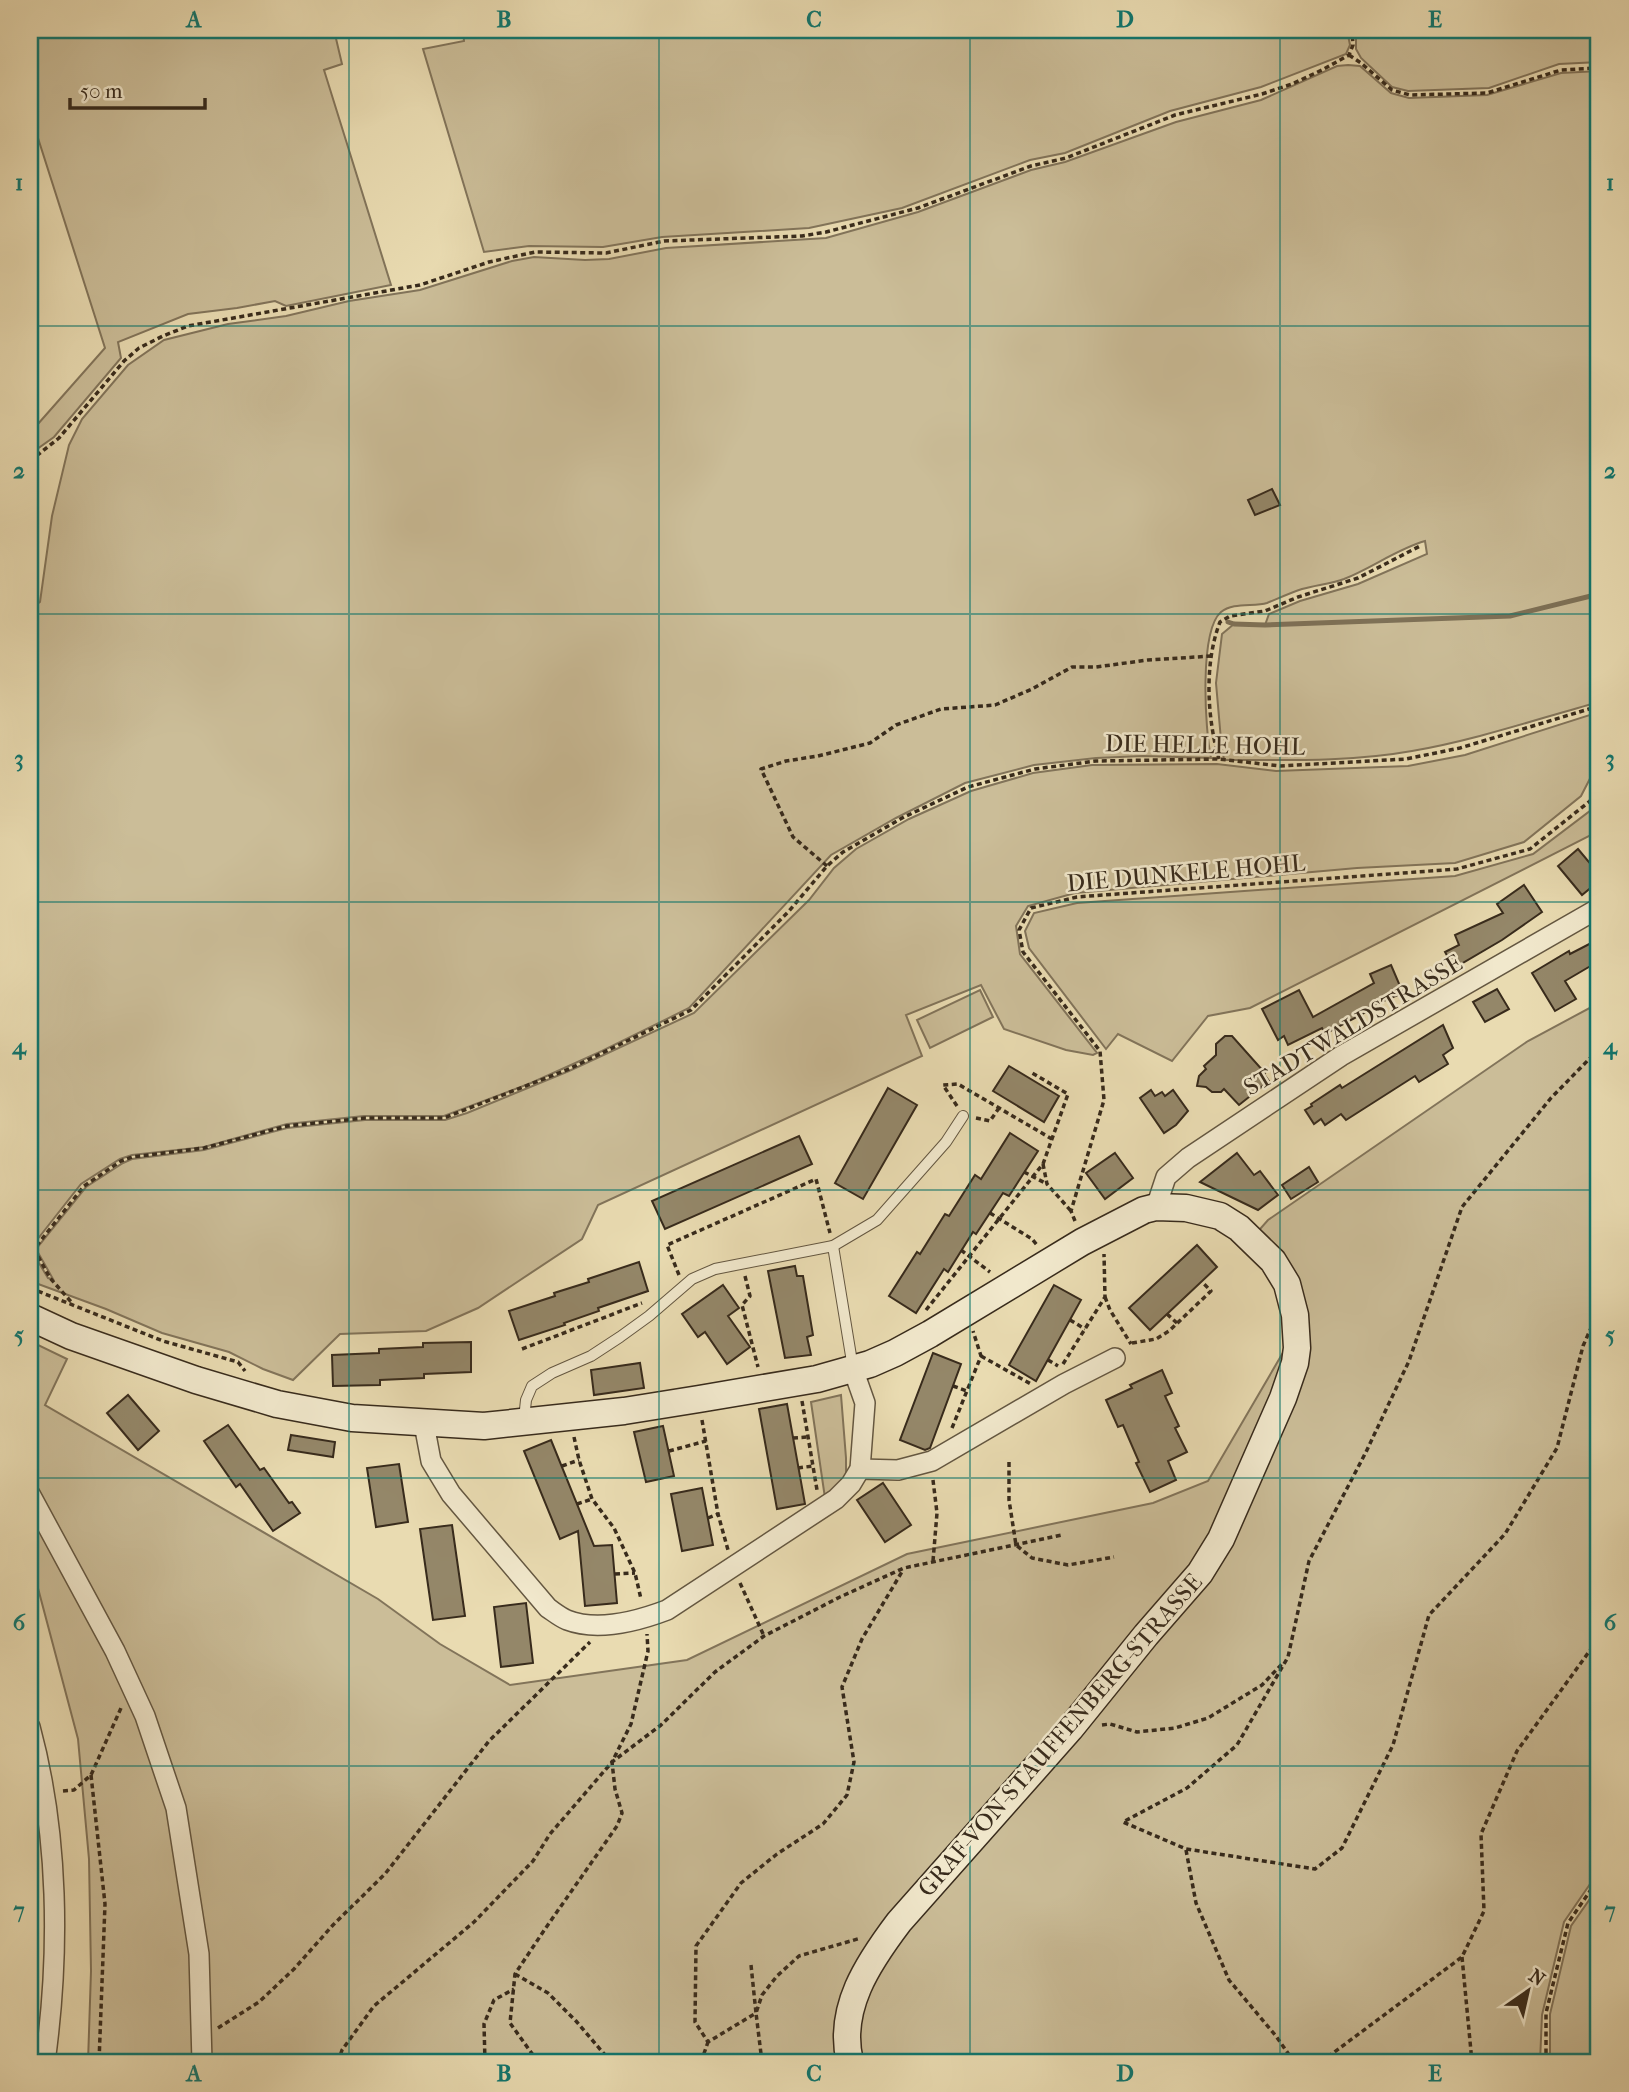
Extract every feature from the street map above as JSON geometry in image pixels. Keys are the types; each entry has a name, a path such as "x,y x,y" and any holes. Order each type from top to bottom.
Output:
{"street":[{"name":"STADTWALDSTRASSE","path":"1156,1207 1166,1177 1199,1151 1341,1056 1599,908"},
{"name":"GRAF-VON-STAUFFENBERG-STRASSE","path":"30,1317 83,1340 196,1380 277,1404 352,1418 484,1426 624,1412 799,1382 853,1369 895,1353 1093,1236 1129,1216 1156,1207 1186,1208 1220,1216 1239,1228 1282,1273 1291,1295 1296,1331 1294,1363 1283,1398 1221,1539 1208,1561 1070,1730 891,1932 866,1970 854,1996 847,2031 850,2062"},
{"path":"860,1469 898,1470 937,1457 1115,1358"},
{"path":"424,1424 432,1461 451,1494 548,1608 569,1621 608,1625 646,1618 667,1610 836,1499 851,1484 860,1469 865,1403 853,1369"},
{"path":"30,1494 116,1651 149,1727 176,1808 199,1955 202,2062"},
{"path":"30,1727 49,1837 54,1923 54,1973 45,2062"}],"lane":[{"path":"524,1423 526,1399 532,1386 552,1373 591,1356 649,1316 692,1279 715,1269 833,1246 877,1220 946,1142 963,1116"},
{"path":"833,1246 853,1369"}],"path":[{"path":"30,461 59,438 124,361 139,348 188,326 420,285 489,262 536,252 606,253 664,242 802,236 825,232 918,208 1031,166 1066,158 1175,115 1262,94 1322,70 1349,55 1353,45 1352,30"},
{"path":"1349,55 1392,90 1420,95 1487,93 1561,69 1599,68"},
{"path":"1219,759 1212,737 1209,709 1212,656 1220,622 1230,616 1265,611 1298,597 1358,578 1422,545"},
{"path":"827,866 793,836 761,769 870,743 896,725 941,709 995,705 1072,667 1212,656"},
{"name":"DIE HELLE HOHL","path":"32,1250 84,1186 121,1161 132,1157 204,1148 287,1126 365,1118 444,1118 569,1069 691,1010 804,896 827,866 857,843 968,787 1035,769 1096,761 1219,759 1280,766 1406,759 1460,748 1599,706"},
{"name":"DIE DUNKELE HOHL","path":"1072,1211 1104,1100 1100,1051 1023,952 1020,930 1031,908 1077,897 1457,869 1530,849 1590,801 1599,782"},
{"path":"1599,1049 1551,1098 1462,1207 1409,1361 1366,1452 1309,1561 1288,1657 1237,1745 1187,1788 1123,1822 1186,1849 1315,1868 1342,1848 1393,1745 1429,1615 1505,1534 1557,1448 1583,1346 1599,1310"},
{"path":"930,1334 922,1315 1044,1164 1068,1094 1032,1073"},
{"path":"999,1108 990,1121 963,1116 943,1085 958,1084 1052,1139"},
{"path":"1044,1164 1047,1184"},
{"path":"1024,1172 1047,1184 1093,1236 1105,1297 1110,1310 1132,1343"},
{"path":"679,1275 667,1245 816,1180 829,1227"},
{"path":"990,1213 1032,1239 1049,1261"},
{"path":"32,1250 50,1278 74,1305"},
{"path":"961,1250 1000,1279 1005,1290"},
{"path":"742,1264 750,1296 741,1305 764,1388"},
{"path":"1115,1358 1132,1343 1156,1339 1177,1323 1211,1291 1202,1282"},
{"path":"30,1288 163,1341 239,1362 246,1372"},
{"path":"930,1291 938,1296"},
{"path":"981,1356 1048,1394 1053,1380 1105,1297"},
{"path":"522,1349 646,1301 649,1316"},
{"path":"933,1561 937,1513 937,1457 981,1356 967,1312"},
{"path":"1167,1314 1177,1323"},
{"path":"1070,1320 1085,1329"},
{"path":"1048,1360 1061,1368"},
{"path":"799,1382 820,1509"},
{"path":"953,1385 967,1391"},
{"path":"701,1418 718,1514 733,1568 764,1636"},
{"path":"793,1438 808,1437"},
{"path":"669,1451 706,1441"},
{"path":"538,2062 510,2023 515,1974 617,1826 622,1812 615,1789 612,1762 631,1724 648,1651 646,1618 635,1573 614,1528 592,1499 575,1445"},
{"path":"562,1466 579,1460"},
{"path":"1009,1462 1009,1500 1016,1545 1032,1558 1068,1564 1114,1557"},
{"path":"799,1468 813,1466"},
{"path":"577,1504 592,1499"},
{"path":"708,1518 718,1514"},
{"path":"338,2062 342,2050 374,2007 474,1922 533,1861 550,1834 612,1762 661,1725 715,1672 764,1636 840,1597 904,1569 1062,1535"},
{"path":"708,2042 695,2022 696,1945 741,1883 777,1854 823,1824 847,1795 854,1762 842,1687 862,1639 904,1569"},
{"path":"615,1574 635,1573"},
{"path":"201,2039 259,2002 294,1969 333,1925 385,1874 489,1741 608,1625"},
{"path":"1321,2062 1462,1957 1484,1911 1481,1834 1486,1822 1517,1751 1599,1639"},
{"path":"1070,1730 1110,1724 1136,1732 1175,1728 1209,1718 1262,1685 1288,1657"},
{"path":"56,1791 74,1790 92,1775 131,1686"},
{"path":"92,1775 105,1904 99,2062"},
{"path":"1186,1849 1196,1903 1229,1980 1294,2062"},
{"path":"1546,2062 1546,2013 1568,1923 1599,1878"},
{"path":"701,2062 708,2042 756,2013 762,1995 777,1976 799,1956 891,1932"},
{"path":"1462,1957 1472,2062"},
{"path":"751,1965 762,2062"},
{"path":"515,1974 548,1993 611,2062"},
{"path":"485,2062 484,2024 494,2000 514,1989"}],"shaded area":[{"path":"30,30 334,30 342,64 324,70 391,285 286,306 275,301 188,314 118,342 121,358 54,437 30,454 30,433 105,348 30,113"},
{"path":"463,30 1347,30 1350,45 1346,54 1261,87 1170,111 1065,153 1030,160 902,208 809,228 662,237 603,247 529,246 484,252 423,49 464,41"},
{"path":"1356,30 1599,30 1599,62 1559,64 1489,88 1408,91 1392,87 1361,58 1356,49"},
{"path":"1337,66 1360,66 1391,93 1409,98 1487,95 1561,73 1599,71 1599,702 1483,735 1389,755 1342,759 1224,760 1216,683 1222,634 1234,624 1265,625 1269,614 1300,601 1358,584 1427,554 1425,541 1344,579 1302,589 1267,603 1231,607 1221,612 1209,639 1206,705 1211,758 1096,758 1034,765 965,783 831,855 689,1008 531,1083 444,1116 364,1116 287,1124 204,1147 132,1155 120,1159 81,1184 33,1245 33,1253 48,1278 53,1279 36,1249 86,1187 132,1159 204,1150 287,1128 365,1120 445,1120 569,1071 694,1013 809,900 834,868 856,849 909,819 971,791 1033,773 1092,765 1217,764 1276,771 1408,766 1465,755 1599,712 1599,761 1581,796 1524,842 1455,863 1357,868 1075,893 1028,906 1016,926 1020,954 1097,1053 1093,1055 1066,1050 1004,1029 981,985 906,1015 922,1056 598,1205 582,1239 478,1308 426,1331 340,1334 293,1380 229,1352 162,1333 30,1281 30,609 40,602 52,516 69,445 82,419 128,365 164,340 228,324 286,316 349,301 420,290 512,261 534,257 609,259 666,248 826,238 918,212 1031,170 1065,162 1176,122 1261,100"},
{"path":"1599,798 1599,831 1250,1008 1208,1016 1172,1061 1118,1034 1106,1049 1029,948 1025,931 1034,913 1077,903 1455,876 1533,854 1595,807"},
{"path":"980,990 993,1017 930,1048 917,1020"},
{"path":"1599,1003 1599,1871 1564,1922 1542,2015 1540,2062 88,2062 91,1971 89,1859 78,1739 30,1558 30,1341 67,1359 45,1405 378,1599 440,1644 510,1685 687,1660 907,1554 1153,1503 1208,1481 1288,1344 1277,1287 1245,1246 1268,1220 1528,1041"},
{"path":"841,1395 846,1480 825,1498 811,1402"},
{"path":"1599,1886 1599,2062 1550,2062 1550,2014 1571,1926"}],"building":[{"path":"1272,489 1280,505 1255,515 1248,500"},
{"path":"1578,849 1599,874 1599,881 1582,895 1558,866"},
{"path":"1524,885 1542,912 1502,940 1454,968 1445,952 1459,945 1455,935 1503,913 1497,904"},
{"path":"1599,939 1599,961 1565,981 1576,999 1555,1011 1532,973 1569,951 1570,954"},
{"path":"1391,965 1403,993 1364,1009 1366,1012 1325,1034 1322,1028 1288,1045 1284,1036 1278,1040 1262,1009 1299,990 1313,1017 1374,983 1370,974"},
{"path":"1497,989 1509,1009 1485,1022 1473,1002"},
{"path":"1443,1025 1453,1048 1443,1055 1448,1064 1419,1082 1415,1076 1346,1120 1341,1114 1325,1125 1321,1119 1314,1124 1305,1110 1312,1106 1311,1104 1340,1085 1342,1088"},
{"path":"1225,1036 1232,1036 1269,1081 1239,1105 1224,1089 1221,1092 1212,1092 1206,1087 1197,1086 1199,1076 1206,1069 1204,1066 1216,1055 1216,1044"},
{"path":"1009,1066 1059,1096 1044,1122 993,1091"},
{"path":"888,1088 917,1105 863,1199 835,1183"},
{"path":"1151,1090 1155,1096 1162,1092 1165,1096 1173,1090 1188,1111 1176,1125 1164,1133 1140,1098"},
{"path":"1010,1133 1038,1151 1009,1196 1003,1193 976,1234 973,1232 948,1272 944,1269 916,1313 889,1296 917,1252 920,1254 945,1214 949,1216 975,1175 981,1179"},
{"path":"799,1136 812,1164 665,1229 652,1201"},
{"path":"1115,1153 1133,1178 1105,1199 1086,1173"},
{"path":"1237,1153 1254,1175 1260,1171 1278,1195 1258,1210 1200,1182"},
{"path":"1309,1167 1318,1182 1291,1199 1282,1185"},
{"path":"1197,1245 1217,1267 1150,1330 1129,1308"},
{"path":"639,1262 648,1291 598,1308 599,1311 564,1323 565,1325 519,1340 509,1311 555,1296 554,1293 589,1282 588,1279"},
{"path":"795,1266 797,1276 803,1276 813,1335 807,1337 811,1355 785,1358 768,1271"},
{"path":"723,1285 739,1308 728,1316 750,1347 727,1364 705,1332 698,1337 682,1314"},
{"path":"1054,1285 1081,1300 1036,1381 1009,1365"},
{"path":"471,1342 471,1372 424,1374 424,1378 380,1380 380,1385 333,1386 332,1355 379,1353 379,1349 423,1347 423,1343"},
{"path":"933,1353 961,1364 930,1448 925,1450 900,1440"},
{"path":"640,1363 644,1388 594,1395 591,1370"},
{"path":"1162,1370 1172,1393 1165,1396 1179,1426 1175,1428 1187,1452 1168,1461 1176,1480 1150,1492 1136,1463 1139,1462 1123,1425 1118,1427 1106,1400"},
{"path":"128,1395 159,1431 138,1450 107,1413"},
{"path":"787,1404 805,1504 777,1509 759,1409"},
{"path":"228,1425 260,1470 264,1468 289,1503 292,1502 300,1513 273,1531 240,1484 236,1487 204,1441"},
{"path":"663,1426 674,1476 646,1482 634,1432"},
{"path":"291,1435 335,1442 333,1457 288,1450"},
{"path":"551,1440 594,1546 612,1545 617,1603 585,1606 578,1531 560,1539 524,1451"},
{"path":"399,1464 408,1522 376,1527 367,1468"},
{"path":"883,1483 911,1525 885,1542 857,1500"},
{"path":"702,1488 713,1545 682,1551 671,1494"},
{"path":"452,1525 465,1616 433,1620 420,1529"},
{"path":"526,1603 533,1663 501,1667 494,1607"}],"waterway":[{"path":"1228,622 1265,625 1510,616 1599,594"}]}
